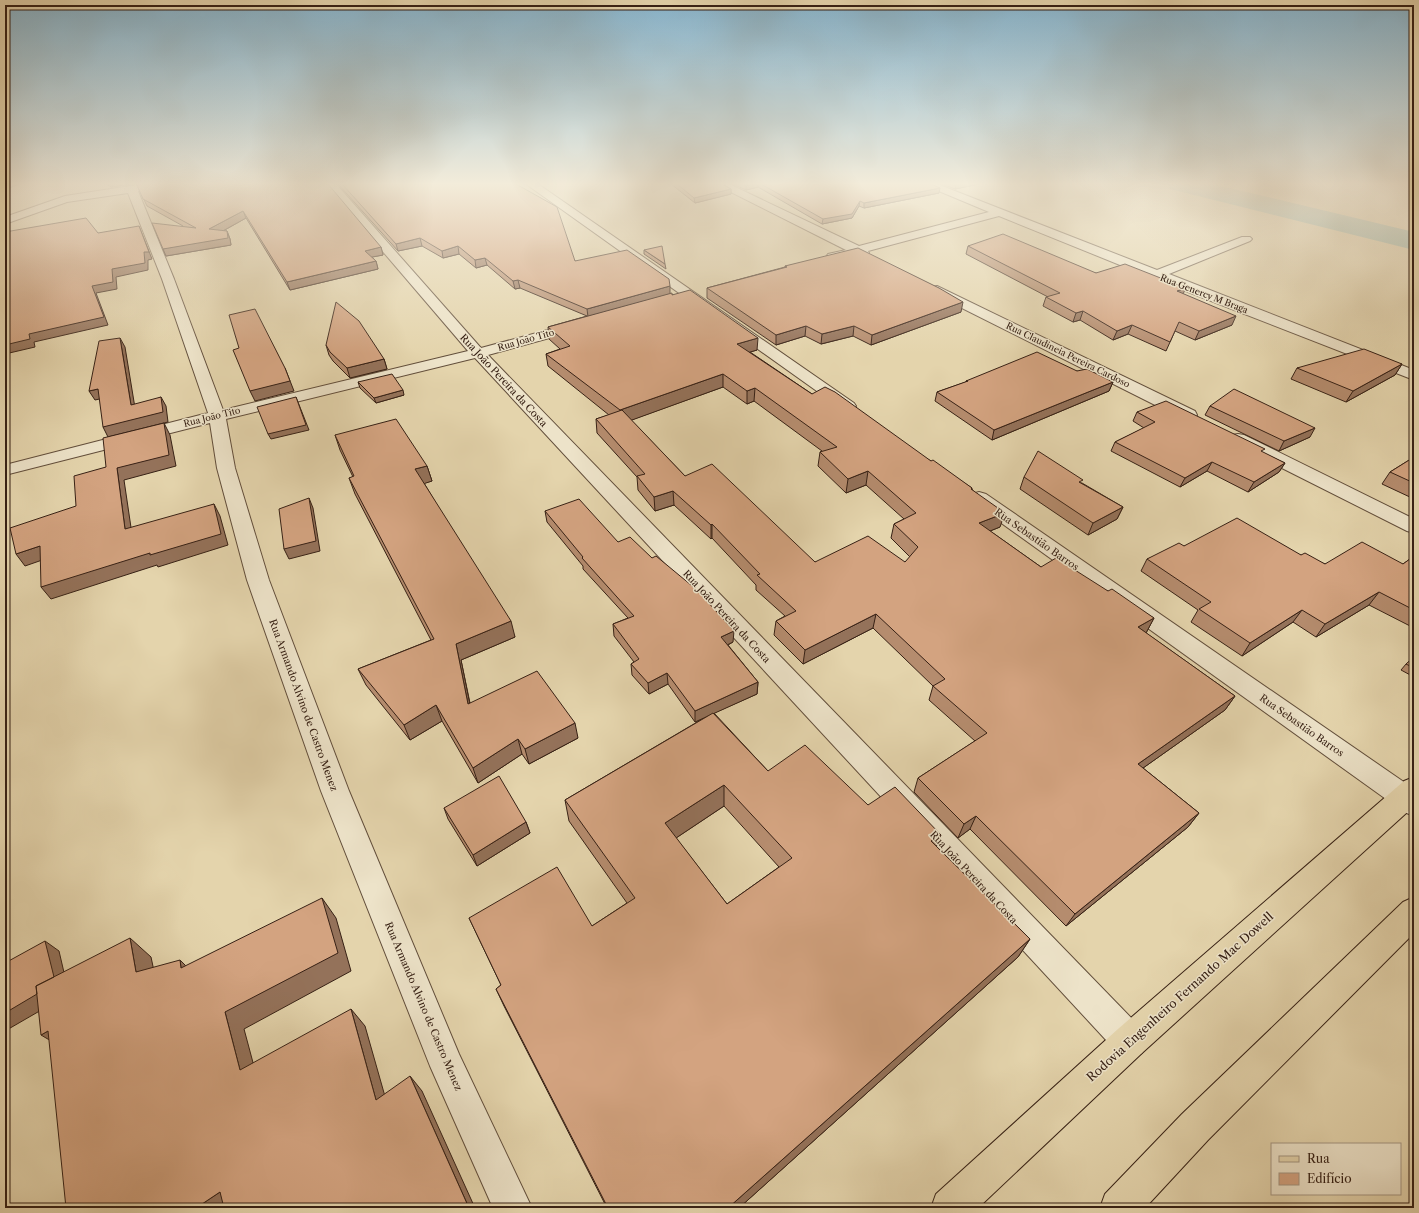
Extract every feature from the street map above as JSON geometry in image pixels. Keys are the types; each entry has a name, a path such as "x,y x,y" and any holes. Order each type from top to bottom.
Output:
{"main road":[{"name":"Rodovia Engenheiro Fernando Mac Dowell","path":"950,1208 1130,1041 1411,797"},
{"path":"1118,1208 1195,1127 1414,912"}],"street":[{"name":"Rua Armando Alvino de Castro Menez","path":"152,241 168,279 217,416 226,468 258,580 335,790 447,1066 514,1208"},
{"name":"Rua João Pereira da Costa","path":"380,241 478,353 1130,1041"},
{"path":"612,241 865,418"},
{"path":"838,241 879,261"},
{"path":"820,260 894,241"},
{"name":"Rua Genercy M Braga","path":"1069,241 1414,375"},
{"path":"1156,275 1242,241"},
{"name":"Rua Claudineia Pereira Cardoso","path":"922,282 1200,420"},
{"name":"Rua João Tito","path":"5,470 217,416 478,353 592,322"},
{"path":"1229,435 1414,527"},
{"name":"Rua Sebastião Barros","path":"963,486 1411,797"}],"building":[{"path":"5,241 145,241 149,252 144,252 145,263 112,269 113,282 92,286 104,317 29,334 30,339 5,345"},
{"path":"159,241 213,241 163,249"},
{"path":"261,241 376,241 381,247 365,251 376,261 287,282"},
{"path":"393,241 410,241 396,244"},
{"path":"424,241 568,241 575,261 627,250 669,279 670,286 587,309 518,280 513,281 485,258 475,260 458,246 442,251"},
{"path":"984,241 1019,241 1096,273 1125,264 1186,288 1177,291 1236,316 1199,331 1179,322 1170,342 1132,325 1117,331 1083,311 1076,313 1046,297 1060,293 968,246"},
{"path":"662,246 665,264 644,250"},
{"path":"858,248 939,288 963,302 872,335 854,326 822,334 806,326 776,335 707,288 787,267 785,266"},
{"path":"690,290 758,338 737,344 812,394 825,387 835,392 931,461 933,460 1005,513 979,523 1041,567 1056,558 1108,591 1112,589 1154,618 1138,627 1235,696 1138,764 1199,813 1075,914 976,816 964,824 918,778 987,733 933,686 945,679 876,614 805,650 776,621 796,611 757,575 760,574 712,524 711,525 673,491 654,497 637,476 645,474 596,419 622,410 685,476 712,464 815,562 868,536 905,562 918,547 894,524 916,513 868,471 848,479 820,452 837,447 755,388 747,391 723,374 620,410 546,354 570,346 548,327 672,293 672,295"},
{"path":"336,302 359,321 384,359 347,368 330,352 326,345"},
{"path":"255,309 290,381 250,391 233,350 239,348 229,315"},
{"path":"120,338 131,405 161,397 163,412 103,427 98,389 89,391 99,341"},
{"path":"1364,349 1402,364 1353,391 1297,368"},
{"path":"1037,352 1077,371 1087,369 1113,382 994,430 937,392 968,381 966,381"},
{"path":"392,374 403,390 374,398 358,382"},
{"path":"1234,389 1315,428 1284,441 1210,406"},
{"path":"296,397 306,425 268,434 257,407"},
{"path":"1166,401 1265,449 1261,451 1285,463 1254,482 1212,462 1185,478 1115,442 1155,422 1137,412"},
{"path":"396,419 427,466 415,469 511,621 456,644 468,704 537,671 575,723 525,749 518,739 473,768 436,705 404,725 358,669 434,639 349,478 354,476 335,435"},
{"path":"164,423 169,455 117,468 125,529 214,504 221,534 150,555 150,553 41,587 40,546 16,554 10,528 76,506 74,476 106,467 103,438"},
{"path":"1038,451 1083,480 1079,482 1123,507 1093,523 1024,477"},
{"path":"1414,457 1414,483 1390,472"},
{"path":"309,498 316,541 284,549 279,509"},
{"path":"579,499 618,542 630,537 652,558 656,556 697,590 734,631 721,637 758,682 695,711 667,673 648,683 631,664 639,659 613,624 634,616 582,558 583,557 545,511"},
{"path":"1237,518 1301,555 1305,553 1325,564 1362,542 1403,564 1414,556 1414,610 1379,592 1325,624 1302,610 1250,643 1199,609 1211,602 1147,559 1179,543 1184,546"},
{"path":"1414,657 1414,668 1406,664"},
{"path":"713,713 768,771 805,745 868,805 895,787 941,835 931,841 1030,939 728,1208 608,1208 496,989 501,985 469,918 557,867 592,926 635,898 565,800","holes":["724,785 792,858 727,904 665,823"]},
{"path":"499,776 526,822 473,855 444,808"},
{"path":"322,898 338,953 225,1012 240,1070 351,1009 376,1100 410,1076 469,1208 224,1208 220,1192 196,1208 66,1208 48,1031 41,1035 36,986 130,938 136,972 180,960 181,968"},
{"path":"45,941 54,977 36,986 37,994 5,1013 5,963"}]}
